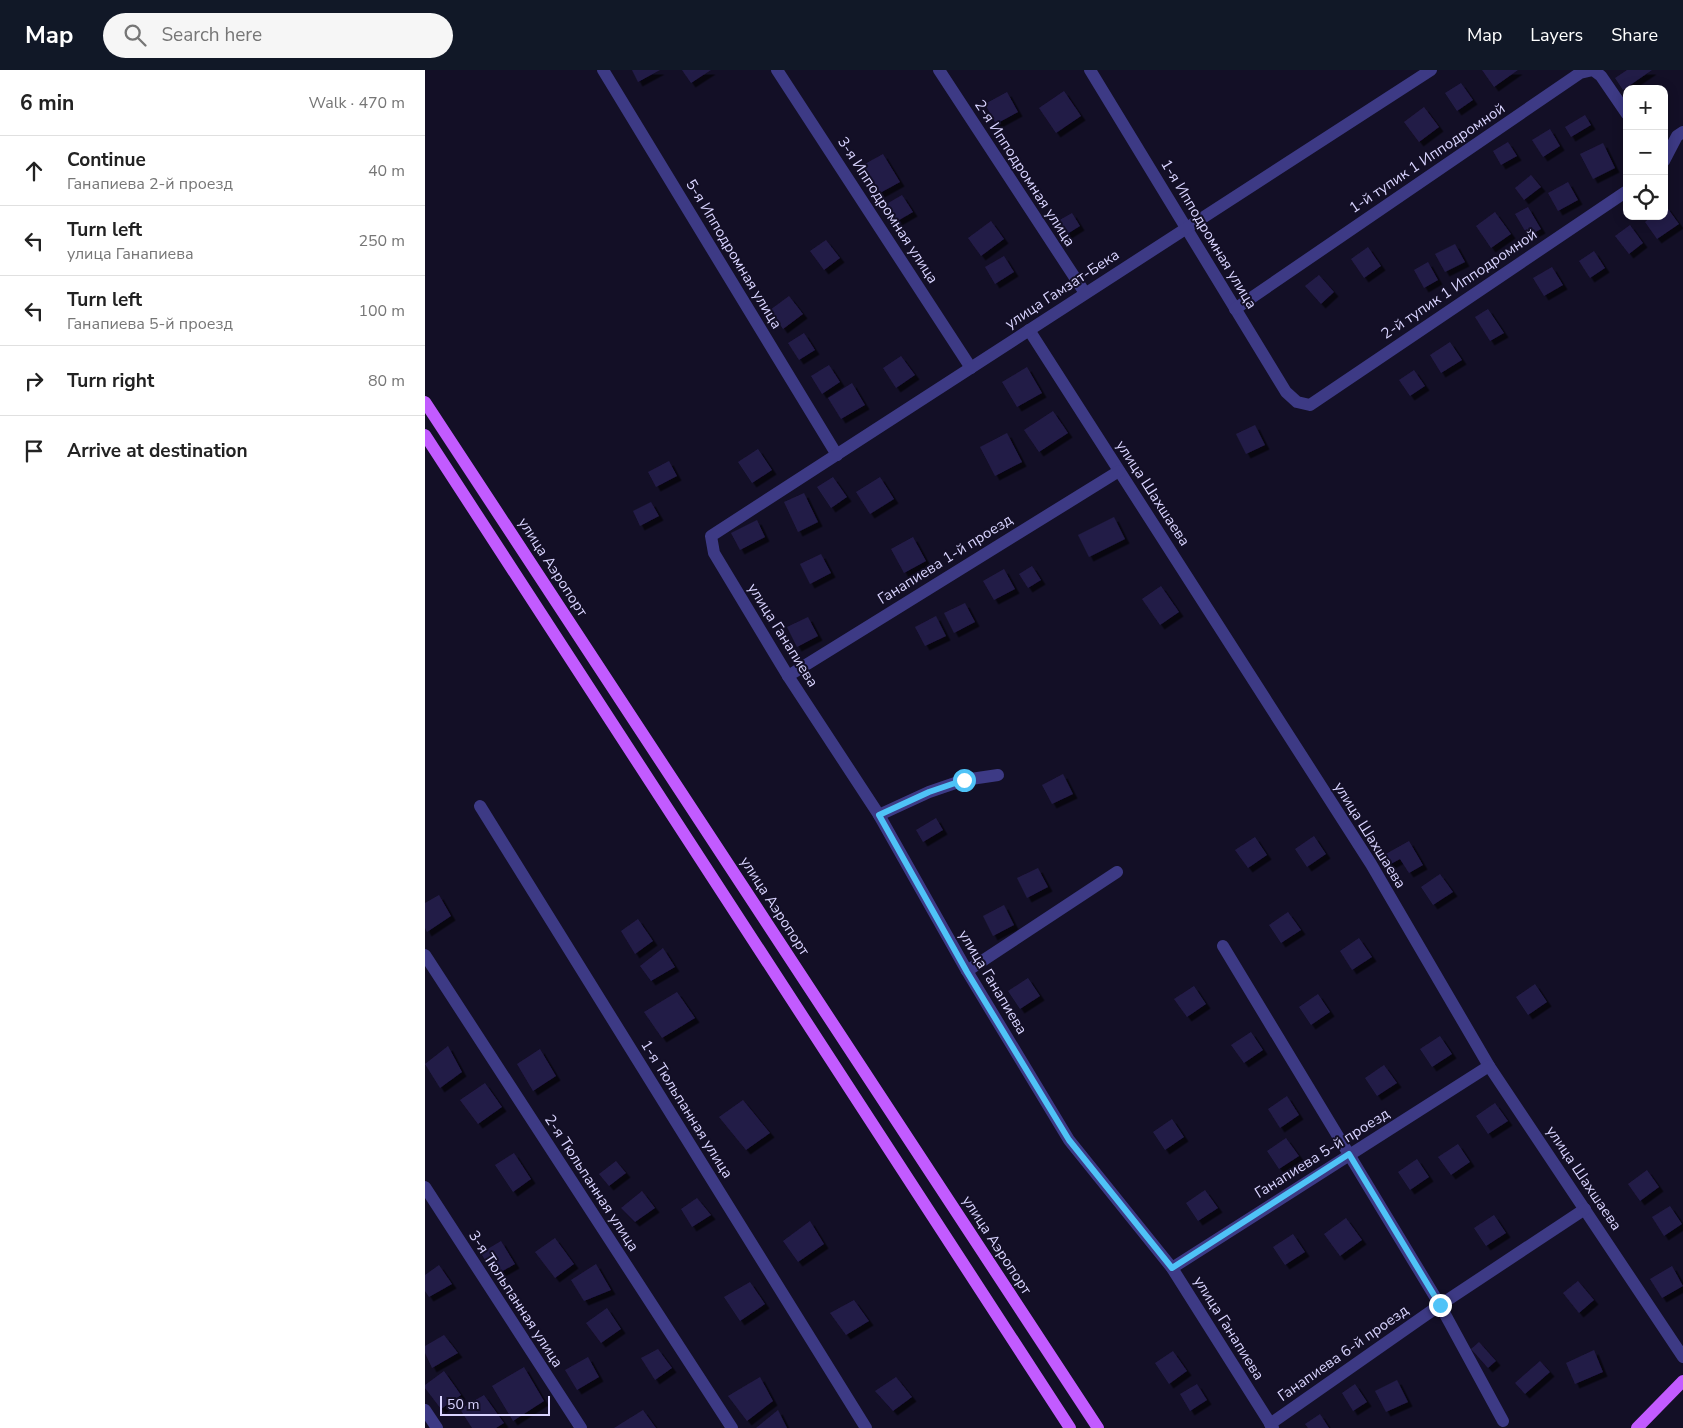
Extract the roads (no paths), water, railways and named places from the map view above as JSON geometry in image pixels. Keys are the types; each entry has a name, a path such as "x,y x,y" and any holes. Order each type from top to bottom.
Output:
{"main road":[{"name":"улица Аэропорт","path":"425,402 1098,1428"},
{"path":"425,435 1070,1428"},
{"path":"1637,1428 1683,1381"}],"street":[{"name":"5-я Ипподромная улица","path":"603,70 837,455"},
{"name":"3-я Ипподромная улица","path":"777,70 971,368"},
{"name":"2-я Ипподромная улица","path":"939,70 1085,293"},
{"name":"1-я Ипподромная улица","path":"1090,70 1286,392 1297,402 1310,405"},
{"name":"улица Гамзат-Бека","path":"711,536 1431,70"},
{"name":"1-й тупик 1 Ипподромной","path":"1235,308 1580,73 1593,70 1601,76 1623,108"},
{"path":"1668,153 1677,136 1683,132"},
{"name":"2-й тупик 1 Ипподромной","path":"1310,405 1623,194"},
{"name":"улица Шахшаева","path":"1029,330 1371,864 1489,1066 1683,1356"},
{"name":"Ганапиева 1-й проезд","path":"788,676 1119,471"},
{"name":"улица Ганапиева","path":"711,536 714,553 788,676 879,815 967,972 1069,1140 1172,1268 1272,1426"},
{"path":"879,815 929,792 964,780 998,776"},
{"name":"1-я Тюльпанная улица","path":"480,806 866,1428"},
{"path":"967,972 1117,872"},
{"path":"1223,946 1440,1305 1503,1421"},
{"name":"2-я Тюльпанная улица","path":"425,955 732,1428"},
{"name":"Ганапиева 5-й проезд","path":"1172,1268 1489,1066"},
{"name":"3-я Тюльпанная улица","path":"425,1188 581,1428"},
{"name":"Ганапиева 6-й проезд","path":"1272,1426 1440,1305 1585,1208"},
{"path":"425,1410 437,1428"}]}
